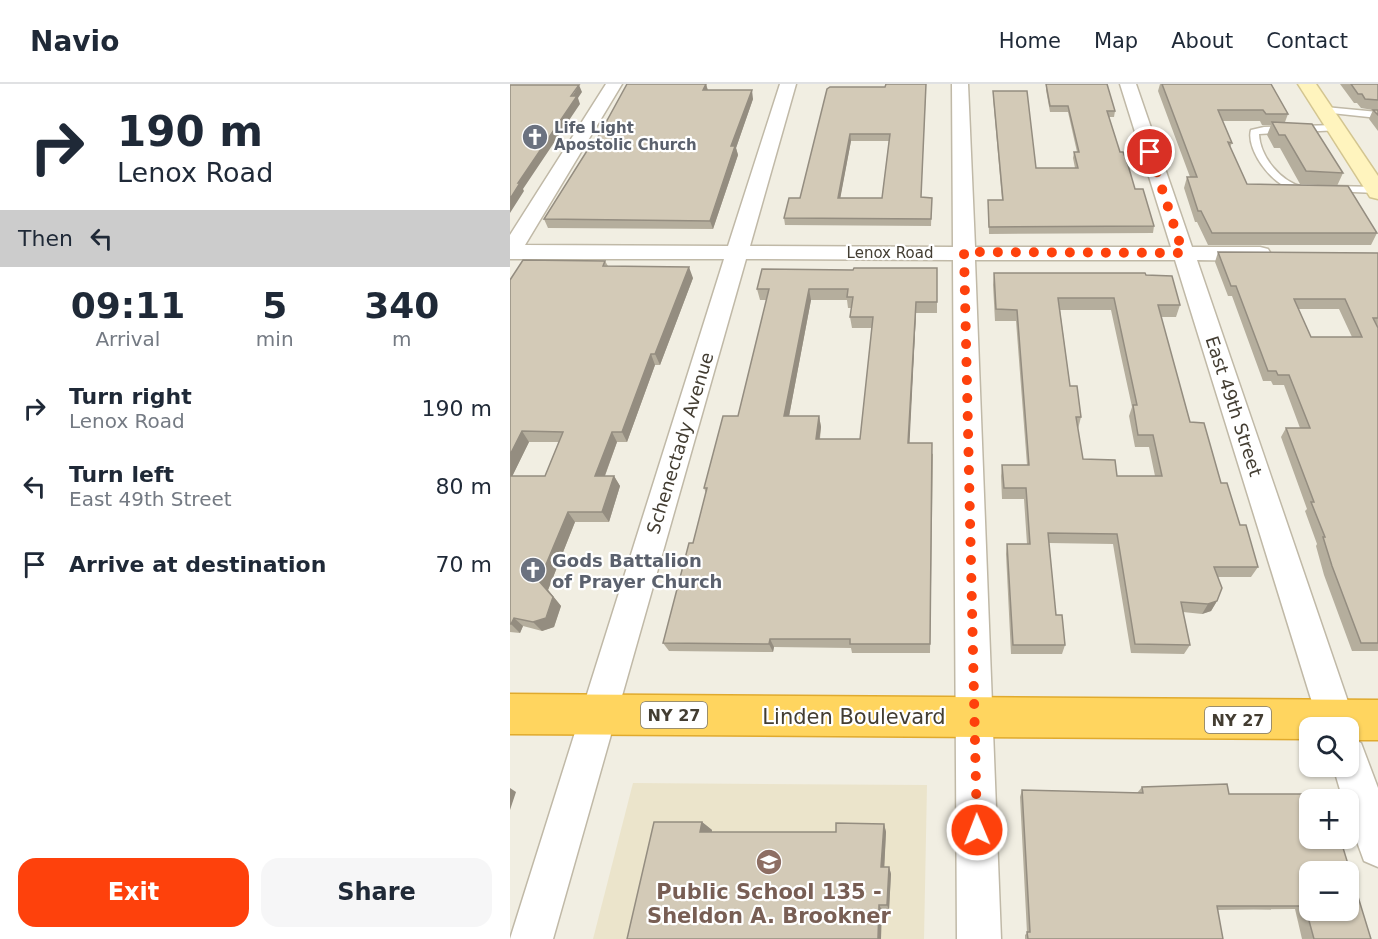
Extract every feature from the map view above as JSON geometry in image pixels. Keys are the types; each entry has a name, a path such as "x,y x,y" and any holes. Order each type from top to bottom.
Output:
{"highway":[{"name":"Linden Boulevard","path":"510,714 1299,723"},
{"name":"Linden Boulevard","path":"1359,722 1378,720"}],"main road":[{"path":"1307,84 1374,181"}],"street":[{"path":"510,252 614,84"},
{"name":"Schenectady Avenue","path":"531,939 788,84"},
{"path":"960,84 979,939"},
{"name":"East 49th Street","path":"1128,84 1336,717"},
{"name":"Lenox Road","path":"510,252 1284,254"},
{"path":"1355,777 1378,847"}],"lane":[{"path":"1325,110 1378,115"},
{"path":"1314,189 1295,189 1281,185 1254,138 1254,132 1337,128"},
{"path":"1326,189 1374,181"}],"shaded area":[{"name":"Public School 135 - Sheldon A. Brookner","path":"633,783 927,785 924,939 593,939"}],"building":[{"path":"627,84 706,84 703,90 752,90 731,146 735,146 710,221 544,219 590,146 593,146"},
{"path":"886,84 926,84 921,197 932,198 931,219 784,218 789,198 800,198 827,89 830,87 885,87","holes":["850,134 890,134 882,198 838,198"]},
{"path":"1046,84 1107,84 1115,111 1107,111 1120,152 1123,152 1135,189 1143,189 1154,226 989,227 988,200 1003,200 993,91 1027,91 1036,168 1078,168 1074,152 1079,152 1068,106 1050,106"},
{"path":"1162,84 1271,84 1288,114 1266,114 1263,110 1218,110 1232,143 1228,142 1247,184 1348,186 1377,233 1212,233 1201,211 1198,211 1187,177 1197,177"},
{"path":"1351,84 1378,84 1378,100 1365,99"},
{"path":"510,85 579,85 571,96 577,96 518,183 520,183 510,199"},
{"path":"1272,122 1312,124 1343,173 1306,171 1285,135 1279,135"},
{"path":"1218,252 1378,253 1378,318 1373,318 1378,328 1378,643 1361,643 1332,566 1323,537 1325,537 1311,502 1314,502 1286,428 1310,428 1289,375 1278,375 1276,371 1268,371 1236,286 1231,286","holes":["1294,299 1345,299 1362,337 1311,337"]},
{"path":"523,260 605,261 603,266 689,267 655,354 651,354 622,432 612,432 595,476 614,476 602,512 568,512 539,581 553,597 546,618 533,622 514,618 510,624 510,476 545,476 563,432 522,431 510,455 510,280"},
{"path":"854,268 937,268 937,302 916,302 908,443 932,443 930,644 850,644 850,639 770,639 769,644 663,643 689,543 693,543 707,488 704,488 723,416 738,416 769,289 757,289 762,269 853,270","holes":["809,289 848,289 847,297 853,297 850,317 873,317 860,439 816,439 819,416 784,416"]},
{"path":"994,273 1145,273 1146,275 1172,276 1180,305 1158,305 1190,422 1204,423 1221,483 1227,483 1240,525 1246,525 1258,567 1214,567 1222,588 1217,601 1208,604 1181,602 1190,645 1135,644 1117,534 1048,533 1056,615 1062,615 1065,645 1013,645 1007,544 1030,544 1026,488 1004,488 1002,465 1029,465 1017,310 996,309","holes":["1058,298 1114,298 1137,405 1133,405 1138,435 1153,435 1162,476 1117,476 1115,460 1083,459 1076,417 1081,417 1077,386 1070,386"]},
{"path":"1227,784 1229,794 1299,794 1299,849 1343,849 1347,861 1299,861 1299,906 1217,906 1223,939 1028,939 1027,932 1030,932 1022,790 1143,793 1142,787"},
{"path":"654,822 702,822 700,832 836,832 836,823 884,824 881,867 889,867 887,905 879,905 878,939 627,939"},
{"path":"1359,900 1371,939 1314,939 1309,921 1359,921"}],"place":[{"name":"Life Light Apostolic Church","path":"535,137"},
{"name":"Gods Battalion of Prayer Church","path":"533,570"},
{"name":"Public School 135 - Sheldon A. Brookner","path":"769,862"}],"route":[{"path":"977,830 964,252 1183,253 1150,152"}]}
